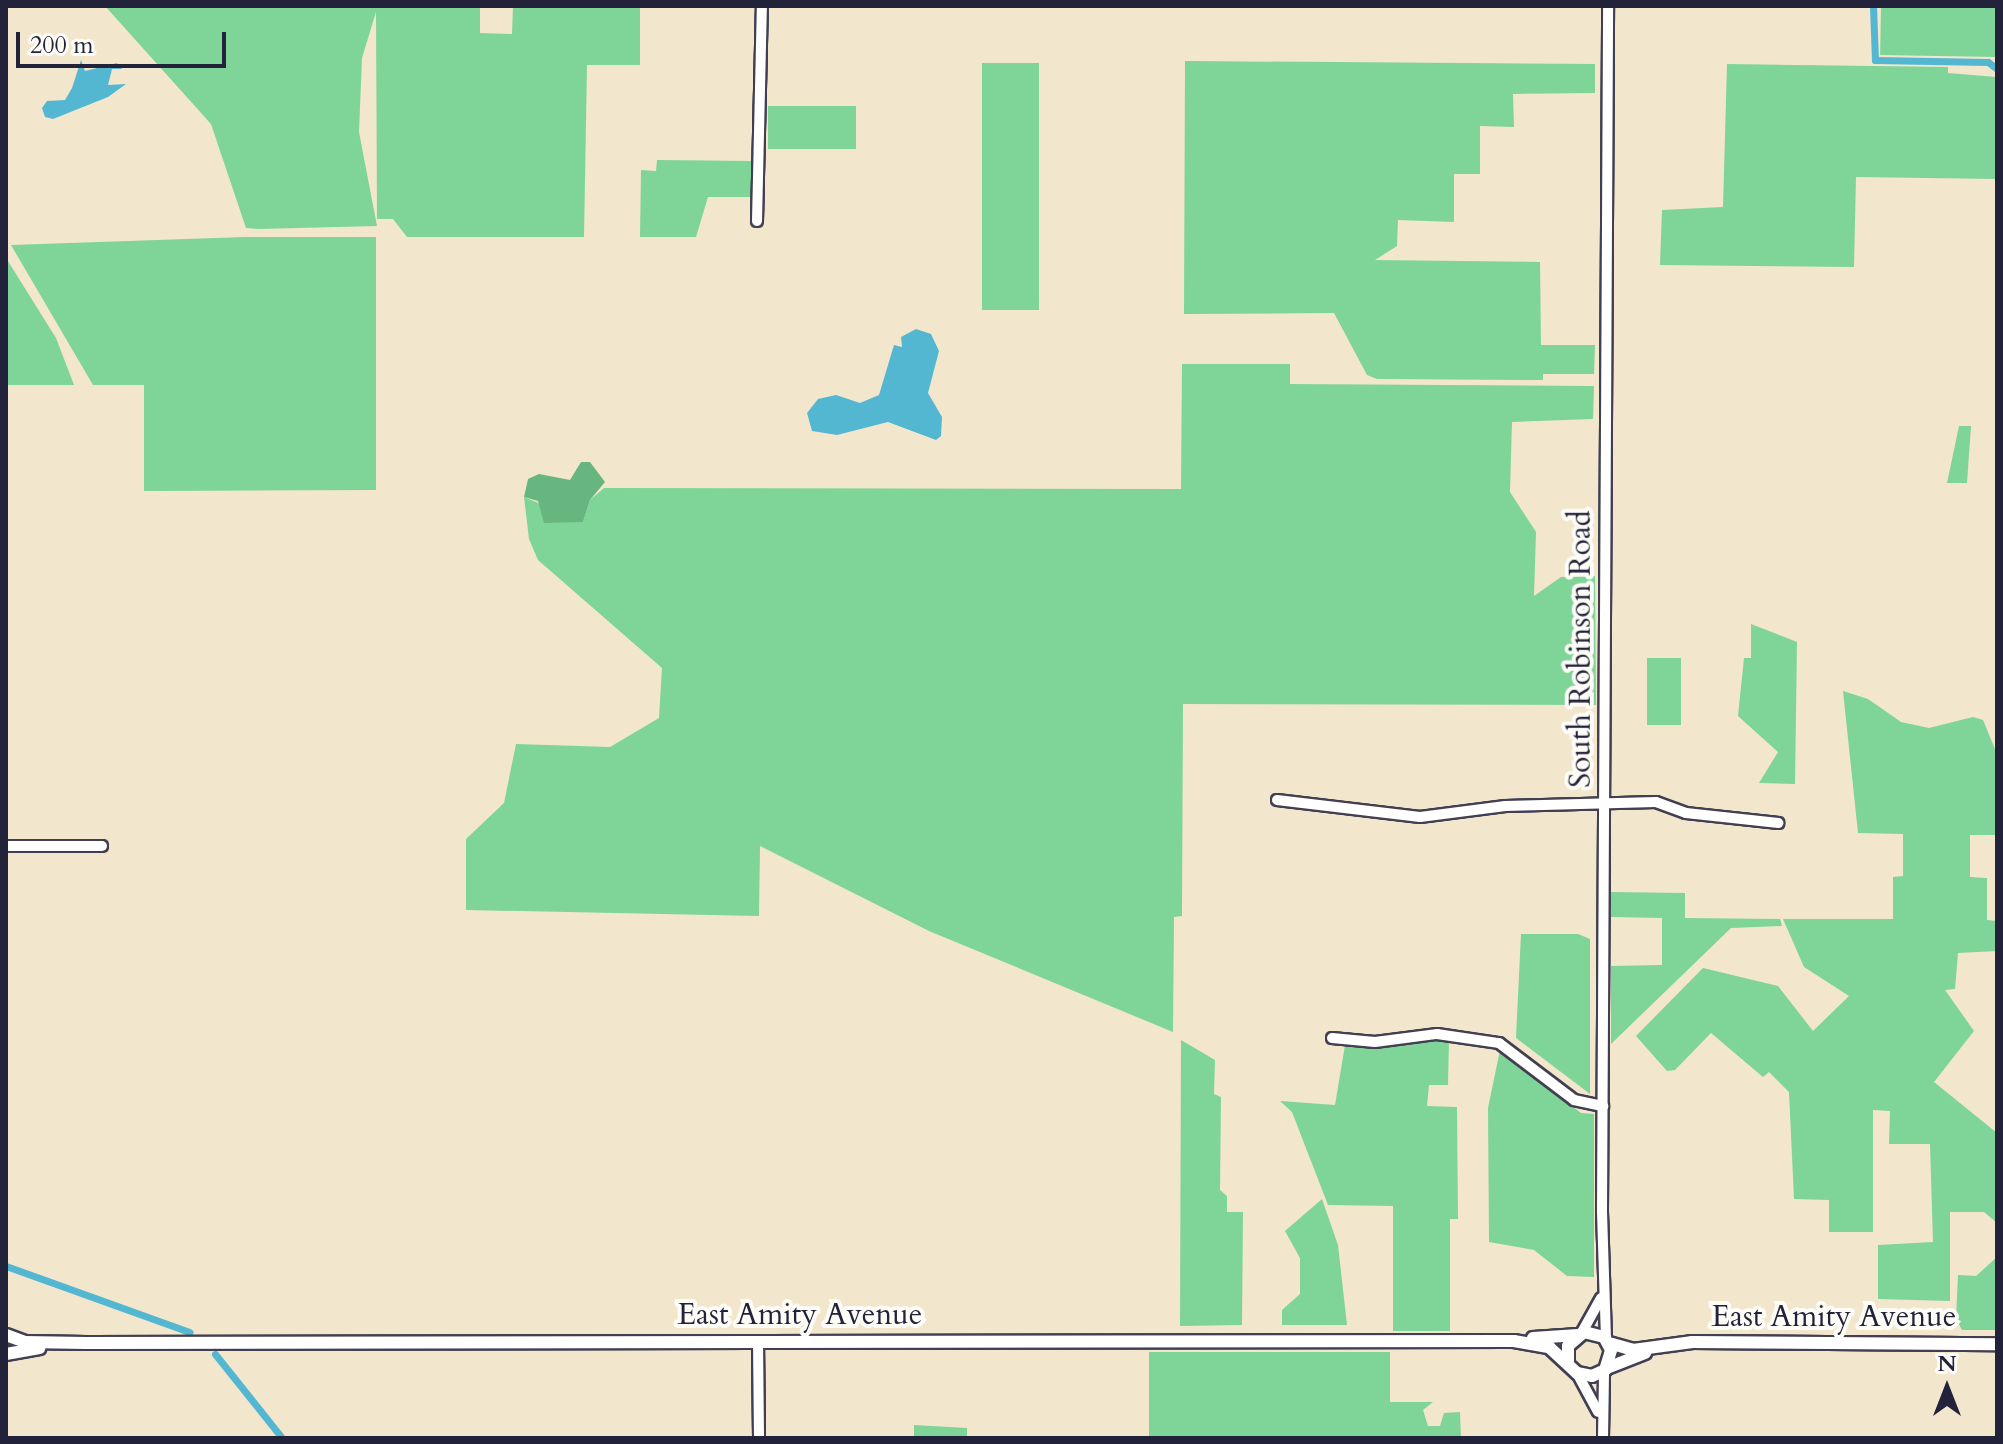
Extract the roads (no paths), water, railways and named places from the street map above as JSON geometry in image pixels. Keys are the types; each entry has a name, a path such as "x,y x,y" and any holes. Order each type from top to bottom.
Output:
{"main road":[{"path":"1591,1332 1607,1341 1612,1357 1605,1369 1592,1376 1577,1373 1568,1361 1568,1346 1579,1334 1591,1332"},
{"name":"East Amity Avenue","path":"6,1335 25,1342 86,1343 1514,1341 1579,1334"},
{"name":"East Amity Avenue","path":"1514,1341 1549,1347 1568,1361"},
{"name":"East Amity Avenue","path":"1607,1341 1633,1350 1671,1344 1997,1344"},
{"name":"East Amity Avenue","path":"6,1354 86,1343"},
{"name":"East Amity Avenue","path":"1605,1369 1671,1344"}],"street":[{"path":"757,221 762,6"},
{"name":"South Robinson Road","path":"1607,1341 1602,1292 1608,6"},
{"path":"1277,800 1420,817 1505,806 1656,802 1686,813 1778,823"},
{"path":"6,846 102,846"},
{"path":"1332,1038 1375,1042 1437,1034 1499,1043 1574,1100 1603,1106"},
{"name":"South Robinson Road","path":"1579,1334 1602,1292"},
{"path":"758,1341 759,1438"},
{"path":"1603,1435 1605,1369"},
{"path":"1577,1373 1593,1399 1603,1435"}],"water":[{"path":"81,60 85,71 117,63 122,69 112,69 108,85 126,84 108,97 53,119 45,117 42,108 47,101 65,100"},
{"path":"916,329 931,334 939,351 928,393 942,417 941,436 936,440 888,422 837,435 812,431 807,413 818,399 836,395 860,403 879,395 894,345 902,347 901,337"}],"waterway":[{"path":"1873,6 1875,60 1988,62 1997,69"},
{"path":"6,1266 189,1332"},
{"path":"215,1354 282,1438"}]}
